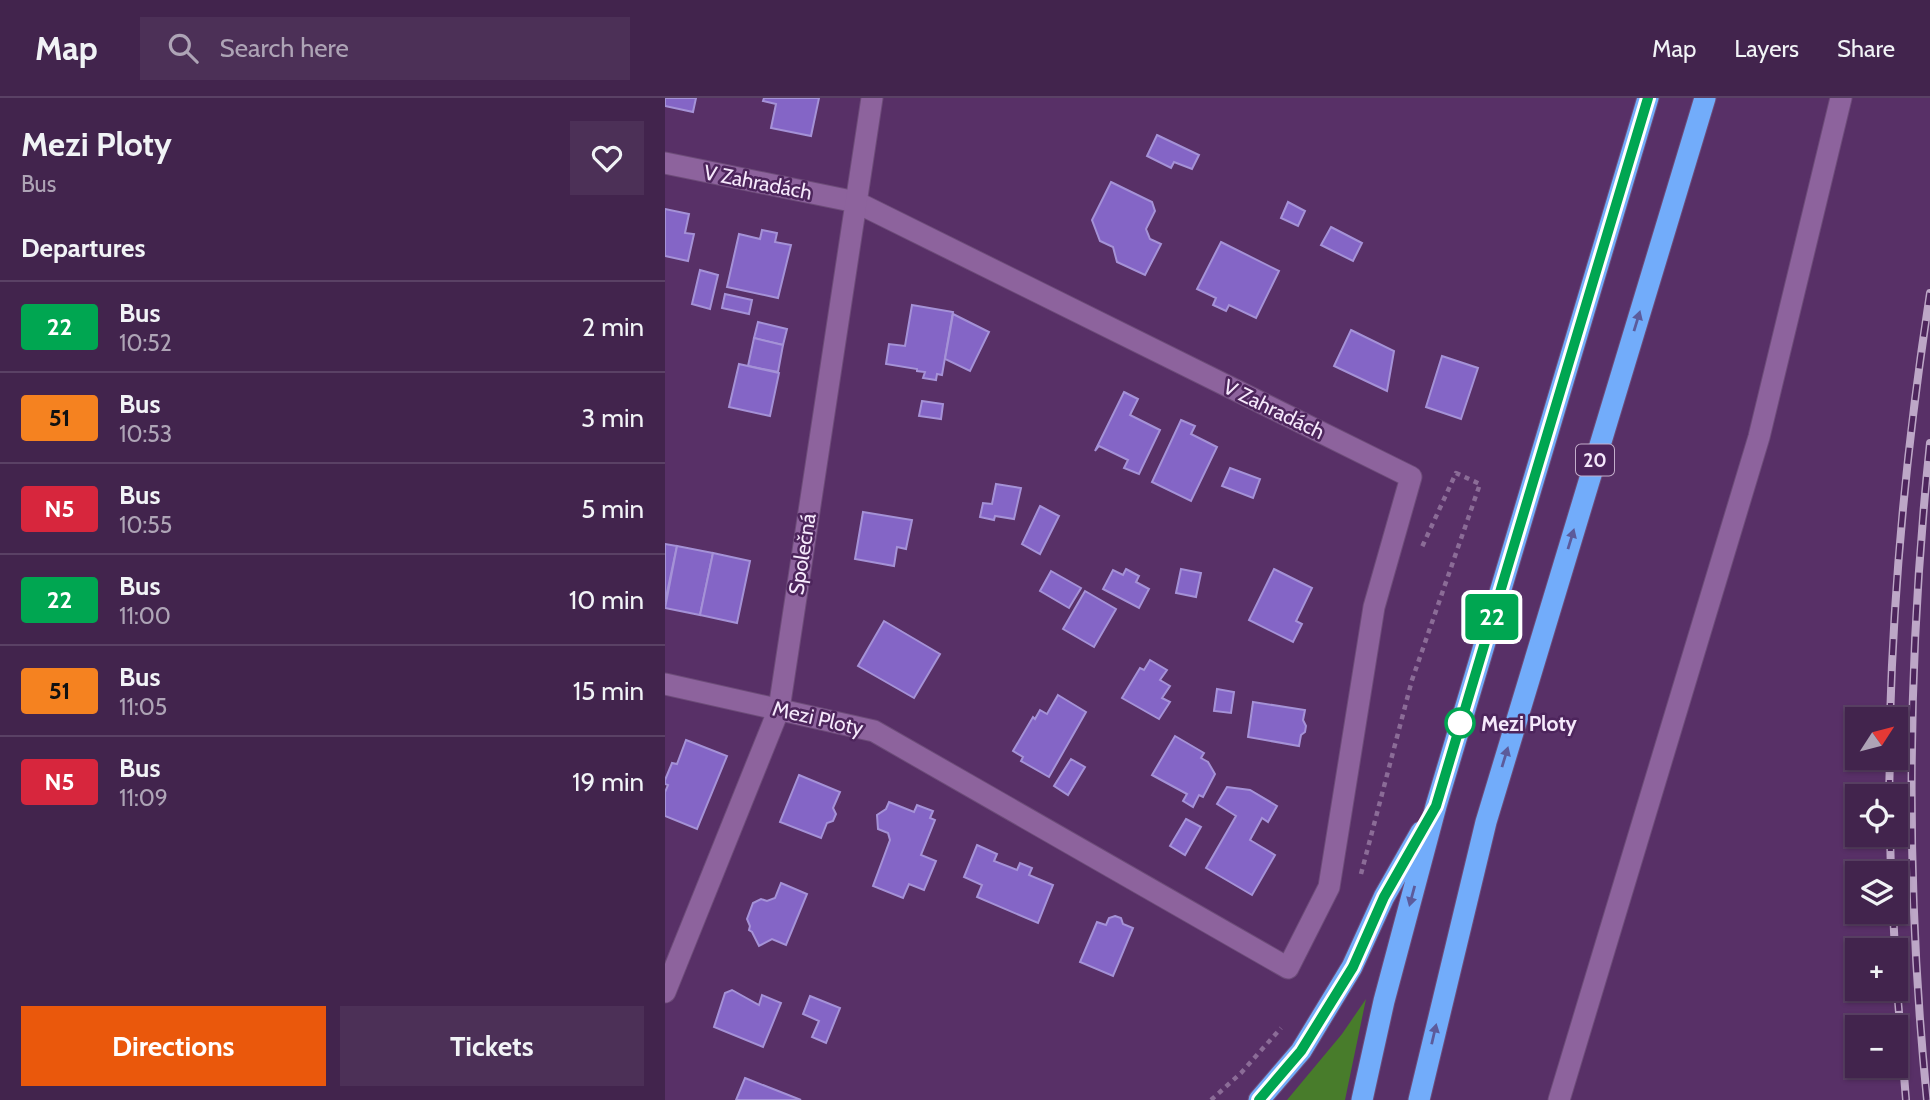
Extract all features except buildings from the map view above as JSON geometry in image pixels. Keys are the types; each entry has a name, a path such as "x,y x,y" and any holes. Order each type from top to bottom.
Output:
{"highway":[{"name":"20","path":"1362,1100 1384,1001 1436,806 1649,98"},
{"name":"20","path":"1419,1100 1486,822 1705,98"},
{"path":"1259,1100 1301,1051 1353,967 1384,897 1436,806"}],"street":[{"name":"Společná","path":"665,992 779,709 872,98"},
{"path":"1559,1100 1759,437 1841,98"},
{"name":"V Zahradách","path":"665,163 856,202 1411,477 1374,607 1329,887 1288,968"},
{"name":"Mezi Ploty","path":"665,684 874,731 1288,968"}],"path":[{"path":"1357,885 1412,680 1480,484 1456,473 1431,526"},
{"path":"1210,1100 1241,1073 1284,1024"}],"green space":[{"path":"1366,999 1345,1100 1287,1100 1342,1034"}],"railway":[{"path":"1891,707 1903,506 1930,293"},
{"path":"1927,1100 1915,936 1912,772 1917,607 1930,443"},
{"path":"1889,784 1890,770"},
{"path":"1890,847 1891,861"},
{"path":"1894,924 1894,938"},
{"path":"1898,1001 1906,1100"}],"bus line":[{"name":"22","path":"1259,1100 1301,1051 1353,967 1384,897 1436,806 1648,98"}],"place":[{"name":"Mezi Ploty","path":"1460,723"}]}
